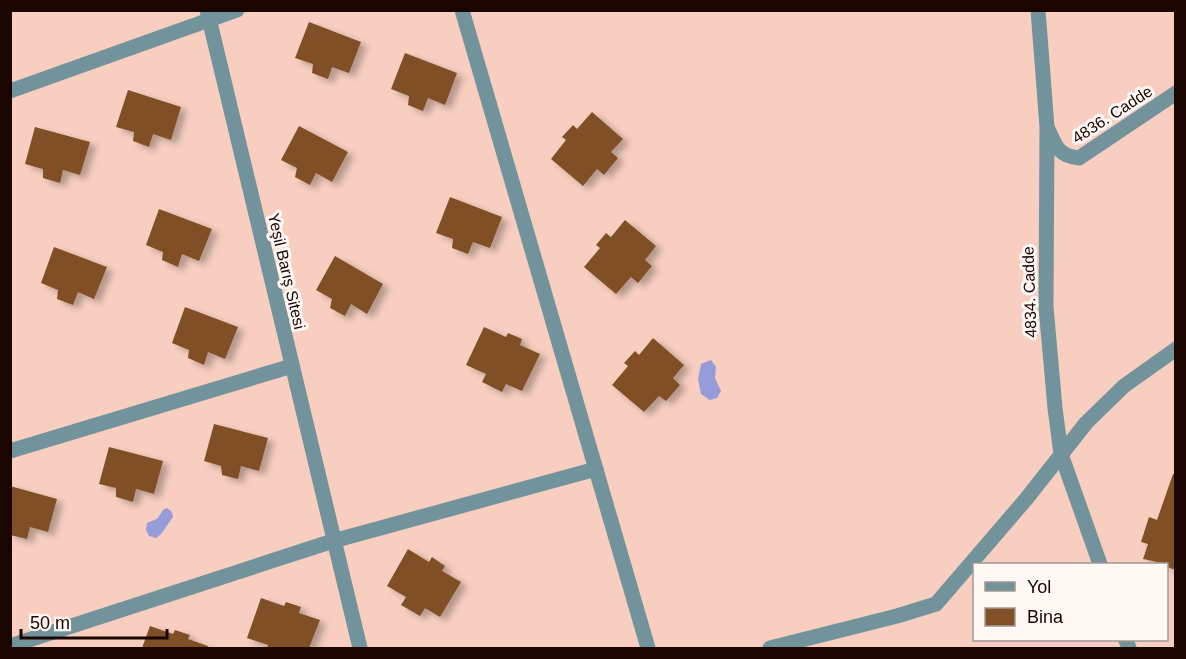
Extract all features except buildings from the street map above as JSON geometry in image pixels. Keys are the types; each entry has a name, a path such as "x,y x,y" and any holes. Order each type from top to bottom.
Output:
{"street":[{"path":"10,91 208,15 237,10"},
{"path":"462,10 648,648"},
{"name":"4834. Cadde","path":"1038,10 1047,127 1046,307 1061,454 1100,563"},
{"name":"Yeşil Barış Sitesi","path":"208,15 360,648"},
{"name":"4836. Cadde","path":"1047,127 1056,148 1066,156 1079,158 1176,93"},
{"path":"770,648 936,604 1086,423 1124,386 1176,349"},
{"path":"10,450 292,366"},
{"path":"10,646 333,541 596,469"}],"water":[{"path":"711,360 716,367 715,378 721,391 717,398 710,400 701,394 698,379 701,364"},
{"path":"167,508 172,512 173,517 159,536 156,538 149,536 146,530 147,523 157,519"}]}
